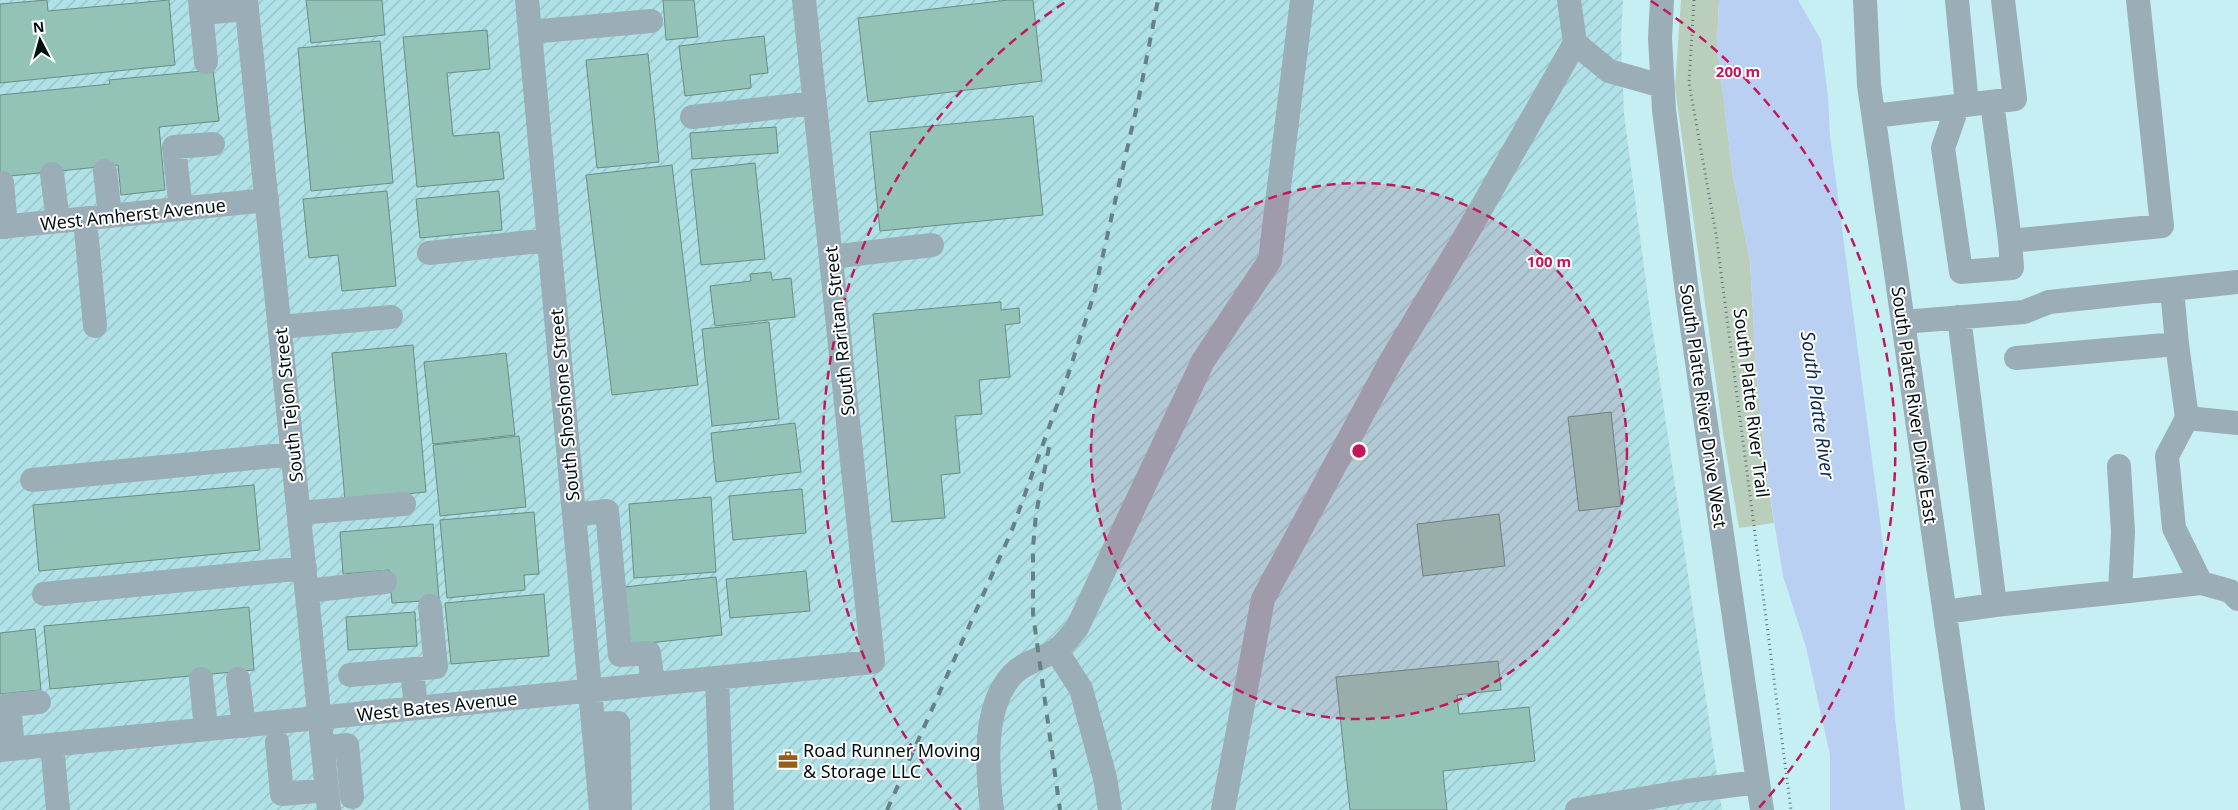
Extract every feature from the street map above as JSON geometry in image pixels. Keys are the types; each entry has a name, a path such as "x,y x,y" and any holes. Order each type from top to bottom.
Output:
{"street":[{"name":"South Shoshone Street","path":"527,0 601,810"},
{"name":"South Raritan Street","path":"804,0 874,662"},
{"path":"992,810 990,732 996,698 1013,674 1056,650 1077,628 1203,361 1270,260 1302,0"},
{"path":"1223,810 1263,598 1392,359 1466,235 1575,43 1569,0"},
{"name":"South Platte River Drive West","path":"1662,0 1660,38 1662,86 1688,300 1762,810"},
{"name":"South Platte River Drive East","path":"1865,0 1869,85 1973,810"},
{"path":"1957,0 1963,105 1943,148 1961,272 2012,268 1992,102"},
{"path":"1874,116 2015,99 2003,0"},
{"path":"2010,241 2162,226 2138,0"},
{"path":"206,62 200,7 247,4"},
{"name":"South Tejon Street","path":"247,4 328,800"},
{"path":"530,32 651,21"},
{"path":"1575,43 1609,71 1662,86"},
{"path":"692,117 815,104"},
{"path":"181,209 174,147 213,144"},
{"path":"105,171 110,216"},
{"path":"52,174 58,221"},
{"path":"2,183 3,227"},
{"name":"West Amherst Avenue","path":"3,227 267,200"},
{"path":"85,218 96,326"},
{"path":"428,253 549,240"},
{"path":"831,257 932,245"},
{"path":"1903,322 2024,312 2049,302 2238,282"},
{"path":"2172,289 2186,418 2167,456 2174,528 2201,583"},
{"path":"280,327 391,317"},
{"path":"1959,317 1995,605"},
{"path":"2016,358 2177,344"},
{"path":"2186,418 2238,423"},
{"path":"32,480 293,454"},
{"path":"2119,466 2123,532 2120,592"},
{"path":"299,513 404,504"},
{"path":"574,515 607,511 620,655 649,653 653,684"},
{"path":"44,594 304,568"},
{"path":"307,591 385,582"},
{"path":"1945,612 2201,583 2230,592 2238,599"},
{"path":"350,675 436,667 430,606"},
{"path":"1056,650 1082,689 1105,778 1110,810"},
{"name":"West Bates Avenue","path":"6,750 874,662"},
{"path":"412,669 416,708"},
{"path":"717,678 722,810"},
{"path":"201,679 206,729"},
{"path":"238,679 244,726"},
{"path":"6,750 4,706 39,702"},
{"path":"593,724 618,724 620,810"},
{"path":"277,742 282,794 328,800"},
{"path":"52,745 58,810"},
{"path":"324,748 347,745 352,797"},
{"path":"1577,810 1687,790 1758,782"}],"path":[{"name":"South Platte River Trail","path":"1694,0 1689,83 1716,234 1791,810"}],"shaded area":[{"path":"0,0 1623,0 1621,38 1624,114 1649,305 1722,810 0,810"}],"green space":[{"path":"1681,0 1719,0 1717,46 1733,176 1750,261 1757,382 1774,523 1739,528 1724,440 1675,87"}],"water":[{"name":"South Platte River","path":"1719,0 1798,0 1821,40 1828,97 1830,135 1883,544 1895,717 1905,810 1830,810 1830,755 1806,647 1783,576 1767,477 1757,382 1750,261 1733,176 1717,46"}],"building":[{"path":"47,0 48,11 169,0 175,65 0,83 0,4"},
{"path":"306,0 382,0 385,35 311,43"},
{"path":"663,0 694,0 698,37 666,40"},
{"path":"1008,0 1033,0 1042,81 868,102 858,18"},
{"path":"487,30 490,69 447,73 453,136 499,132 504,179 417,187 403,37"},
{"path":"764,36 768,73 750,75 751,88 685,96 679,46"},
{"path":"380,41 393,183 311,191 298,48"},
{"path":"648,54 659,162 597,168 586,60"},
{"path":"213,70 219,121 159,127 165,190 121,195 118,165 0,177 0,95 110,84 109,80"},
{"path":"1033,116 1043,215 880,231 870,132"},
{"path":"776,127 778,153 692,159 690,133"},
{"path":"755,163 765,259 701,265 691,170"},
{"path":"672,165 698,385 612,395 586,175"},
{"path":"387,191 396,286 342,291 338,255 309,258 303,199"},
{"path":"499,191 502,230 420,238 416,199"},
{"path":"771,272 772,280 791,278 795,317 715,326 710,286 751,281 750,274"},
{"path":"1001,302 1001,310 1019,308 1020,323 1005,325 1010,377 979,380 982,414 955,416 960,473 941,475 945,518 892,522 873,314"},
{"path":"769,322 779,419 712,426 702,329"},
{"path":"413,345 426,492 345,500 332,353"},
{"path":"506,353 515,435 433,444 424,362"},
{"path":"1611,412 1621,506 1579,511 1568,417"},
{"path":"795,423 801,472 716,482 711,433"},
{"path":"519,436 526,507 440,516 433,445"},
{"path":"254,485 260,550 39,571 33,505"},
{"path":"802,489 806,533 733,540 729,496"},
{"path":"711,497 716,572 634,578 629,504"},
{"path":"534,512 539,574 524,575 525,590 447,598 440,520"},
{"path":"1499,514 1505,566 1423,576 1417,524"},
{"path":"433,524 439,600 392,603 389,570 343,574 340,532"},
{"path":"806,571 810,611 730,618 726,579"},
{"path":"716,577 722,635 630,645 624,587"},
{"path":"544,594 549,656 451,664 445,603"},
{"path":"249,607 254,670 50,689 44,626"},
{"path":"415,612 417,646 348,650 346,617"},
{"path":"35,629 41,690 0,694 0,633"},
{"path":"1498,661 1501,690 1457,695 1459,714 1529,707 1535,761 1443,771 1447,810 1350,810 1336,677"}],"railway":[{"path":"887,810 1012,530 1069,372 1094,294 1139,97 1158,0"},
{"path":"1049,447 1036,514 1033,547 1033,614 1060,810"}],"place":[{"name":"Road Runner Moving & Storage LLC","path":"788,760"}]}
